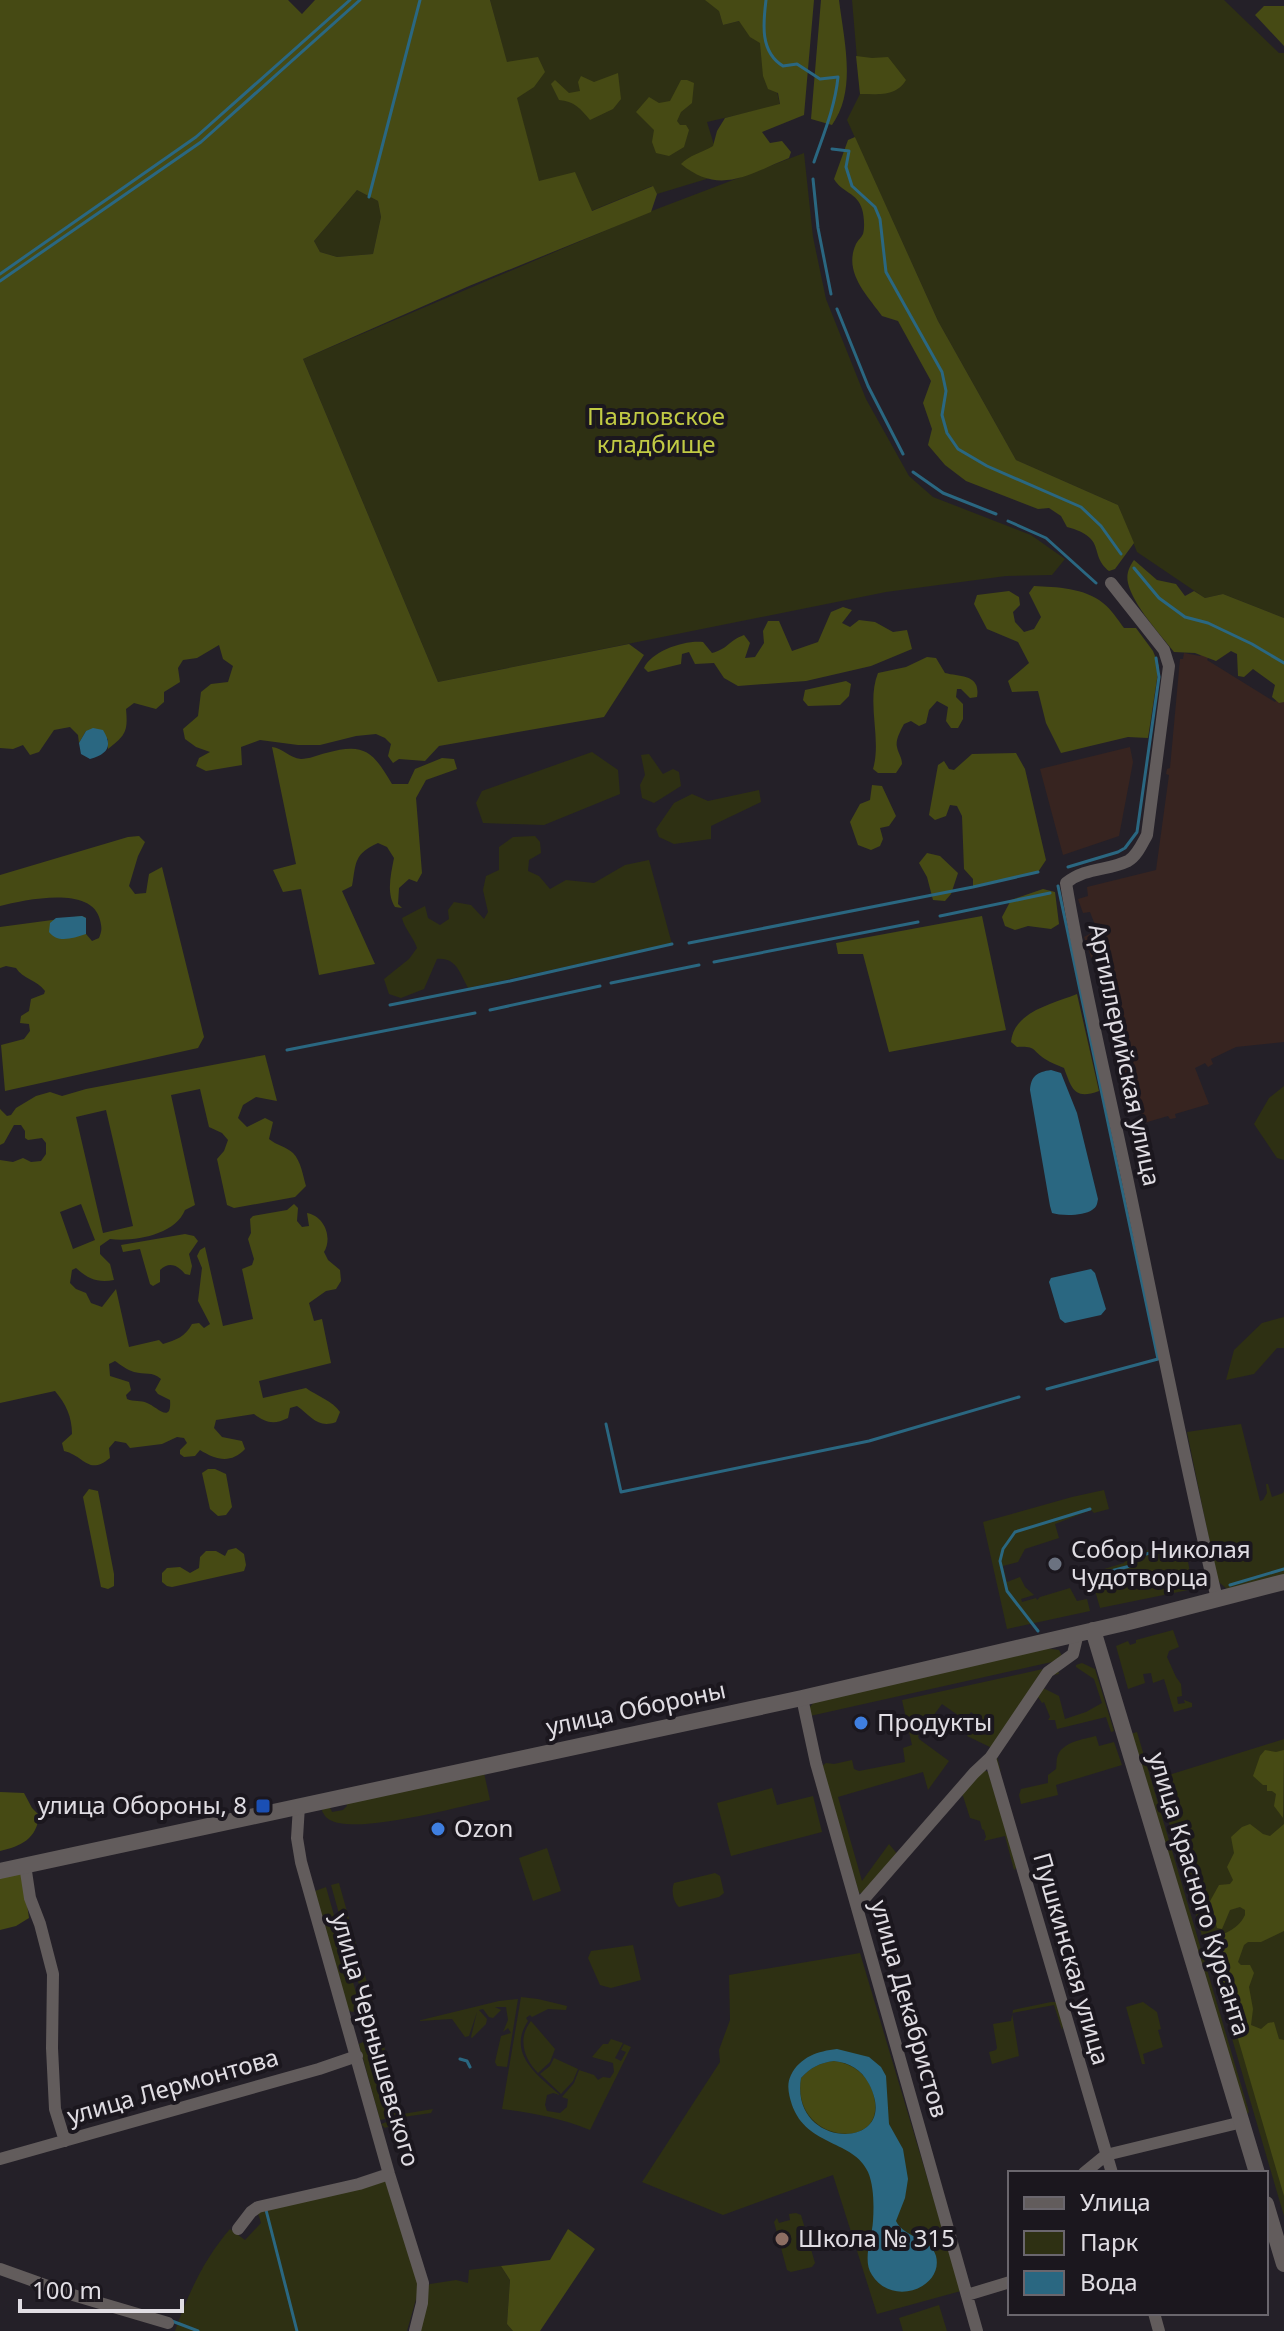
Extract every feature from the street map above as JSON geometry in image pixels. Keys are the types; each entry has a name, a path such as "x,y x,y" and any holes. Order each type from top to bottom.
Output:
{"street":[{"name":"Артиллерийская улица","path":"1111,583 1164,650 1169,666 1147,835 1129,860 1078,874 1066,883 1082,973 1119,1137 1178,1429 1217,1599"},
{"name":"улица Обороны","path":"0,1871 802,1698 1282,1582"},
{"path":"857,1907 990,1758 1048,1672 1073,1654 1085,1632"},
{"name":"улица Красного Курсанта","path":"1085,1632 1256,2171"},
{"name":"улица Декабристов","path":"802,1698 816,1763 977,2331"},
{"name":"Пушкинская улица","path":"990,1758 1111,2171"},
{"name":"улица Чернышевского","path":"299,1806 297,1838 301,1862 423,2283 415,2331"},
{"path":"25,1865 30,1898 53,1974 55,2109 65,2141"},
{"name":"улица Лермонтова","path":"0,2159 357,2056"},
{"path":"1086,2171 1106,2155 1234,2124 1242,2119"},
{"path":"238,2229 258,2207 389,2174"},
{"path":"1268,2211 1284,2264"},
{"path":"0,2269 73,2295 168,2323"},
{"path":"967,2295 1008,2283"}],"shaded area":[{"path":"1206,646 1212,650 1207,660 1275,702 1279,698 1284,701 1284,1042 1236,1047 1211,1059 1213,1064 1208,1067 1205,1063 1195,1068 1209,1104 1175,1114 1176,1118 1170,1119 1168,1116 1144,1123 1133,1085 1137,1083 1134,1072 1125,1073 1101,957 1092,960 1084,937 1097,930 1090,912 1083,913 1078,899 1088,896 1087,887 1156,870 1180,659 1183,659 1184,653 1200,656"},
{"path":"1130,747 1133,762 1119,836 1063,855 1040,769"}],"green space":[{"path":"0,0 288,0 302,14 315,0 490,0 507,62 538,57 545,72 534,87 517,98 539,181 575,172 592,211 653,186 657,194 651,212 469,286 303,359 438,682 629,644 644,655 604,717 439,746 425,761 399,759 393,763 388,756 391,744 376,734 320,745 260,740 241,747 242,765 206,771 196,766 199,758 210,752 185,739 183,729 198,716 201,692 211,684 228,682 233,666 223,659 219,645 197,658 183,660 178,668 180,682 164,692 164,702 156,709 134,703 126,709 124,732 108,749 108,739 86,731 79,743 78,735 70,727 54,730 39,752 30,755 23,745 13,749 0,748","holes":["357,190 378,201 381,217 373,254 337,257 320,252 314,241"]},
{"path":"490,0 716,0 723,25 760,16 780,105 707,122 723,174 657,194 652,186 591,211 539,182"},
{"path":"705,0 814,0 804,115 762,132 770,143 782,141 791,152 789,158 735,179 709,179 681,164 713,146 725,118 780,104 778,93 768,89 763,76 760,43 750,37 739,21 723,25 719,11"},
{"path":"821,0 839,0 846,48 847,81 840,111 832,125 811,119"},
{"path":"852,0 1224,0 1279,53 1284,53 1284,618 1223,594 1205,598 1137,552 1118,505 1016,460 938,321 847,120 860,94"},
{"path":"1264,6 1284,6 1284,46 1255,15"},
{"path":"856,56 888,57 906,80 892,92 860,94"},
{"path":"618,73 621,99 613,109 590,120 577,106 559,100 551,84 555,80 569,93 580,91 578,82 581,76 594,82"},
{"path":"681,80 694,83 692,103 681,112 677,121 689,130 684,147 669,156 656,153 652,142 654,130 636,112 649,97 659,103 670,101"},
{"path":"855,137 938,321 1016,460 1118,505 1134,543 1115,569 1109,571 1103,565 1088,536 1067,527 1061,516 1049,508 1038,509 966,481 945,465 928,445 932,429 923,403 931,381 898,321 882,316 858,283 852,264 856,244 864,231 863,212 857,199 834,179 848,140"},
{"name":"Павловское кладбище","path":"804,153 813,237 826,299 866,399 909,476 933,497 1031,535 1065,559 1052,575 1006,576 886,592 438,682 303,359 649,212"},
{"path":"357,190 378,201 381,217 373,254 337,257 320,252 314,241"},
{"path":"1134,560 1157,580 1176,584 1185,596 1194,591 1205,598 1223,594 1284,618 1284,702 1279,703 1272,697 1275,685 1253,669 1244,677 1238,676 1237,654 1231,651 1216,661 1195,653 1174,652 1131,592 1127,577"},
{"path":"1034,586 1088,594 1106,605 1124,628 1136,628 1153,651 1159,666 1148,738 1128,737 1061,753 1046,723 1038,691 1012,692 1008,681 1029,663 1018,642 987,629 974,604 977,595 1009,591 1019,597 1020,605 1013,612 1015,622 1024,632 1034,629 1041,617 1029,593"},
{"path":"843,607 852,610 842,623 850,627 859,620 875,622 893,632 907,630 912,649 871,666 806,681 738,686 724,678 714,663 695,664 689,652 682,654 681,664 648,672 644,668 654,656 678,645 703,642 712,653 744,635 750,643 745,658 755,657 764,643 763,631 768,621 779,621 792,651 818,642 831,612"},
{"path":"927,657 936,658 945,673 973,680 977,697 970,698 957,689 956,697 963,704 963,719 958,728 951,728 946,721 948,707 937,701 929,710 926,723 919,726 911,721 904,724 897,744 902,764 896,773 878,773 873,769 876,745 873,696 878,673 906,667"},
{"path":"846,681 851,684 849,696 840,705 808,706 803,700 805,690"},
{"path":"272,747 301,759 339,750 366,752 379,764 392,784 408,784 415,769 442,758 454,759 457,769 426,780 416,798 422,873 417,882 409,879 399,888 398,904 402,908 395,907 391,896 394,858 387,847 378,843 360,855 352,886 342,891 375,964 319,975 301,889 283,892 273,870 296,864"},
{"path":"592,752 618,770 620,794 544,825 483,823 476,803 482,791"},
{"path":"1016,753 1025,769 1046,860 1038,872 973,887 973,879 964,869 962,816 957,806 950,805 946,816 935,820 929,815 938,765 944,761 949,769 954,770 972,754"},
{"path":"649,754 663,774 673,769 679,772 681,786 654,803 642,798 640,785 645,775 641,755"},
{"path":"872,785 882,786 896,816 889,826 880,828 883,839 880,846 871,850 858,845 850,822 860,804 870,800"},
{"path":"759,790 761,802 711,826 711,839 674,844 659,837 656,829 674,803 692,794 708,801"},
{"path":"139,836 145,842 129,886 135,894 146,893 149,874 162,867 204,1037 198,1048 5,1091 1,1045 24,1039 30,1031 29,1024 20,1023 21,1016 29,1011 31,999 45,991 16,968 0,968 0,927 82,916 86,918 86,934 92,941 99,938 101,927 94,909 85,902 71,899 41,899 0,906 0,875"},
{"path":"535,836 540,842 541,853 529,860 528,871 539,876 550,889 566,880 594,883 625,865 649,860 672,944 468,988 453,963 437,959 424,989 401,998 389,994 384,979 409,959 417,948 402,918 425,906 428,918 440,925 449,919 448,910 454,902 471,905 484,919 488,912 483,890 486,876 499,870 499,847 513,837"},
{"path":"927,853 940,856 958,873 951,894 945,901 933,900 927,877 919,863"},
{"path":"1043,889 1055,892 1059,924 1051,929 1028,926 1015,930 1005,926 1002,917 1011,900"},
{"path":"982,916 1006,1030 889,1052 863,954 838,954 836,943"},
{"path":"1077,994 1099,1091 1084,1094 1075,1091 1064,1068 1031,1048 1017,1047 1011,1042 1014,1031 1027,1016 1046,1005"},
{"path":"265,1055 277,1101 256,1097 243,1105 238,1118 247,1127 265,1118 273,1122 269,1139 296,1156 306,1186 295,1197 234,1208 227,1205 217,1159 228,1140 209,1127 200,1089 171,1095 195,1205 185,1210 180,1219 163,1231 142,1238 110,1239 100,1246 100,1254 110,1264 114,1280 94,1279 76,1268 72,1270 70,1283 86,1293 91,1303 102,1307 116,1289 129,1347 159,1340 163,1344 180,1337 192,1324 199,1323 204,1328 210,1324 198,1301 202,1268 197,1256 205,1247 223,1326 253,1319 242,1269 252,1265 254,1259 248,1239 250,1219 287,1210 294,1204 298,1208 297,1221 302,1227 309,1226 307,1213 322,1223 328,1240 324,1252 340,1270 341,1281 336,1289 326,1291 309,1303 314,1321 322,1319 331,1363 259,1381 263,1398 306,1388 337,1408 340,1412 336,1422 319,1423 297,1406 290,1408 288,1418 278,1422 266,1421 254,1414 216,1420 214,1428 222,1437 242,1441 245,1449 240,1454 223,1459 200,1450 195,1456 184,1457 180,1450 187,1443 184,1438 177,1437 162,1444 130,1448 126,1443 115,1441 109,1448 110,1458 91,1465 64,1451 62,1443 72,1434 71,1422 55,1391 0,1403 0,1160 13,1162 23,1158 31,1162 41,1161 46,1154 46,1143 42,1138 28,1140 21,1125 14,1125 0,1145 0,1109 7,1116 36,1096 50,1092 62,1096","holes":["106,1110 133,1226 103,1233 76,1117","81,1204 95,1240 73,1249 60,1212","115,1361 131,1371 161,1379 155,1390 170,1400 169,1411 166,1413 145,1402 127,1399 126,1395 131,1390 129,1382 110,1376 109,1364"]},
{"path":"1284,1086 1284,1160 1277,1158 1254,1124 1269,1098"},
{"path":"185,1234 194,1236 198,1241 189,1254 192,1266 190,1275 170,1265 160,1270 160,1282 153,1286 140,1249 123,1252 121,1245"},
{"path":"1284,1317 1284,1348 1277,1348 1254,1374 1226,1380 1234,1350 1262,1323"},
{"path":"1241,1424 1260,1501 1267,1493 1266,1484 1272,1497 1284,1491 1284,1575 1227,1589 1217,1578 1187,1432"},
{"path":"208,1469 226,1474 232,1507 226,1515 218,1516 210,1509 202,1473"},
{"path":"89,1489 98,1491 114,1574 114,1586 108,1589 101,1587 83,1497"},
{"path":"1104,1490 1109,1509 1094,1513 1091,1510 1055,1524 1059,1538 1025,1549 1018,1562 1003,1566 1007,1582 1020,1577 1034,1595 1021,1599 1022,1602 1070,1588 1077,1601 1087,1599 1090,1611 1007,1629 983,1522"},
{"path":"1185,1545 1193,1589 1100,1608 1092,1580 1094,1572 1124,1563 1131,1553 1168,1546 1170,1549 1178,1547 1180,1558 1183,1558 1181,1546"},
{"path":"236,1548 244,1554 244,1571 172,1587 162,1582 162,1573 167,1568 180,1567 190,1573 199,1568 200,1557 206,1551 216,1551 225,1556 228,1550"},
{"path":"1173,1630 1179,1647 1169,1651 1167,1657 1181,1684 1182,1696 1177,1697 1178,1704 1185,1703 1184,1700 1192,1703 1192,1707 1174,1712 1164,1679 1153,1683 1151,1673 1143,1674 1145,1683 1128,1689 1116,1646 1128,1641 1130,1645 1136,1640"},
{"path":"1045,1648 1059,1650 1062,1656 1056,1661 810,1716 809,1708 815,1701"},
{"path":"1082,1663 1095,1669 1114,1731 1111,1732 1106,1717 1057,1729 1055,1720 1048,1720 1050,1717 1044,1702 1038,1697 997,1757 1001,1772 995,1761 999,1747 1048,1677 1058,1670 1059,1674 1053,1675 1043,1688 1059,1696 1065,1719 1102,1703 1094,1679 1076,1667"},
{"path":"1043,1669 992,1748 967,1736 979,1718 971,1712 965,1720 942,1704 918,1736 949,1761 928,1790 923,1772 838,1797 862,1881 889,1844 899,1856 866,1893 859,1893 822,1766 852,1760 854,1769 859,1771 905,1762 903,1748 912,1745 902,1700"},
{"path":"1137,1732 1249,2112 1246,2115 1131,1734"},
{"path":"1096,1736 1099,1746 1114,1742 1122,1765 1056,1785 1058,1795 1021,1804 1021,1789 1048,1783 1048,1775 1056,1769 1057,1757 1064,1747"},
{"path":"1284,1739 1284,2216 1156,1779"},
{"path":"1265,1750 1284,1750 1283,1818 1274,1806 1276,1794 1267,1791 1267,1785 1253,1776"},
{"path":"984,1770 988,1772 1017,1867 1014,1870 1005,1836 984,1841 986,1837 980,1821 970,1818 963,1796 959,1793"},
{"path":"484,1773 490,1800 408,1818 361,1824 330,1820 322,1811 330,1807 332,1812 343,1810 346,1803"},
{"path":"772,1788 777,1805 813,1796 822,1832 731,1856 717,1803"},
{"path":"0,1792 24,1793 39,1815 35,1830 27,1840 0,1851"},
{"path":"1250,1824 1270,1836 1284,1824 1284,1931 1261,1942 1248,1942 1238,1962 1250,1965 1254,1973 1249,1987 1253,2009 1251,2025 1261,2029 1274,2022 1279,2039 1284,2040 1284,2196 1210,1943 1238,1925 1245,1915 1245,1910 1240,1907 1230,1910 1222,1929 1217,1928 1209,1903 1219,1885 1230,1884 1233,1880 1227,1867 1234,1853 1231,1837"},
{"path":"547,1848 561,1891 533,1901 519,1858"},
{"path":"20,1873 29,1918 16,1926 0,1930 0,1877"},
{"path":"715,1873 720,1876 724,1893 719,1897 677,1905 673,1896 674,1883"},
{"path":"339,1883 373,2004 365,2006 331,1885"},
{"path":"326,1887 361,2010 348,2010 315,1891"},
{"path":"633,1945 641,1980 611,1988 600,1985 588,1958 591,1951"},
{"path":"860,1953 961,2291 877,2314 833,2175 723,2215 642,2182 720,2062 719,2050 730,2020 729,1975"},
{"path":"521,1997 567,2006 566,2010 548,2009 532,2017 530,2015 526,2018 528,2021 522,2033 523,2054 528,2063 560,2095 547,2095 547,2111 560,2113 567,2107 568,2099 562,2097 574,2083 579,2070 594,2075 598,2080 610,2078 614,2072 613,2063 592,2057 603,2044 608,2044 611,2039 623,2043 615,2058 621,2061 626,2052 621,2050 624,2044 631,2047 590,2130 547,2116 502,2109"},
{"path":"518,1999 507,2067 497,2066 495,2062 501,2036 511,2033 508,2028 503,2032 508,2020 506,2007 495,2007 501,2010 493,2018 483,2009 479,2010 487,2019 486,2024 472,2038 477,2012 469,2036 465,2037 452,2019 417,2021 499,2001"},
{"path":"1056,2002 1064,2022 1062,2030 1054,2005 1012,2013 1013,2010"},
{"path":"1143,2002 1157,2012 1163,2047 1143,2054 1145,2064 1142,2064 1126,2007"},
{"path":"1012,2014 1019,2056 992,2064 989,2052 997,2048 993,2024 1011,2021"},
{"path":"531,2021 555,2049 550,2062 538,2073 529,2061 523,2041"},
{"path":"379,2028 403,2114 433,2109 431,2113 403,2117 400,2122 385,2128 381,2124 395,2119 371,2030"},
{"path":"369,2039 390,2118 380,2120 359,2044"},
{"path":"554,2058 578,2069 573,2081 561,2094 540,2074"},
{"path":"834,2061 857,2070 872,2090 875,2111 869,2125 857,2132 841,2134 825,2129 811,2118 802,2101 801,2078 816,2066"},
{"path":"388,2179 420,2285 407,2331 175,2331 198,2277 230,2229 245,2240 261,2223 257,2210"},
{"path":"789,2214 801,2215 815,2263 812,2267 791,2272 787,2270 774,2222 777,2218 779,2223 790,2220"},
{"path":"568,2229 595,2249 540,2331 513,2331 507,2324 510,2280 501,2266 550,2260"},
{"path":"501,2266 510,2280 507,2324 513,2331 419,2331 430,2284 456,2280 468,2283 469,2270"},
{"path":"939,2305 947,2331 903,2331 899,2318"}],"water":[{"path":"93,728 103,730 108,745 105,752 90,759 81,754 79,743 86,731"},
{"path":"56,918 86,918 86,934 61,939 49,932 50,923"},
{"path":"1051,1070 1061,1073 1077,1113 1098,1199 1095,1208 1084,1213 1056,1214 1052,1213 1050,1206 1030,1090 1036,1076"},
{"path":"1091,1269 1106,1309 1101,1315 1065,1323 1060,1319 1049,1282 1051,1278"},
{"path":"837,2049 869,2057 886,2076 889,2124 903,2149 908,2179 896,2221 905,2231 929,2245 936,2256 932,2277 915,2290 892,2290 881,2285 872,2275 868,2256 873,2203 868,2172 852,2154 808,2129 792,2105 789,2079 799,2064 816,2053","holes":["834,2061 850,2065 869,2084 876,2106 871,2122 860,2131 844,2134 826,2130 811,2119 802,2102 801,2078 820,2064"]}],"waterway":[{"path":"0,274 196,137 350,0"},
{"path":"0,281 201,142 360,0"},
{"path":"369,197 420,0"},
{"path":"766,0 765,37 776,60 783,66 797,64 820,79 838,77 832,109 814,162"},
{"path":"832,149 849,151 846,167 852,186 875,207 880,219 886,272 942,372 946,391 942,415 947,433 958,449 987,466 1081,507 1101,526 1121,554"},
{"path":"813,179 818,228 831,294"},
{"path":"837,309 868,386 903,454"},
{"path":"913,472 943,493 996,514"},
{"path":"1008,521 1046,538 1096,583"},
{"path":"1134,568 1159,598 1185,617 1208,623 1284,663"},
{"path":"1068,867 1118,852 1137,832 1159,677 1156,658"},
{"path":"689,943 1038,872"},
{"path":"1047,1389 1158,1359 1058,886"},
{"path":"940,916 1050,893"},
{"path":"714,962 918,922"},
{"path":"390,1005 672,944"},
{"path":"611,983 699,965"},
{"path":"490,1010 600,986"},
{"path":"287,1050 475,1013"},
{"path":"606,1424 621,1492 869,1441 1019,1397"},
{"path":"1038,1631 1007,1591 1000,1561 1003,1549 1015,1532 1090,1509"},
{"path":"1107,1572 1134,1565 1132,1557 1178,1547"},
{"path":"1230,1585 1284,1569"},
{"path":"460,2059 467,2061 470,2067"},
{"path":"266,2210 297,2331"},
{"path":"172,2321 198,2331"}],"place":[{"name":"Собор Николая Чудотворца","path":"1055,1564"},
{"name":"Продукты","path":"861,1723"},
{"name":"улица Обороны, 8","path":"263,1806"},
{"name":"Ozon","path":"438,1829"},
{"name":"Школа № 315","path":"782,2239"}]}
